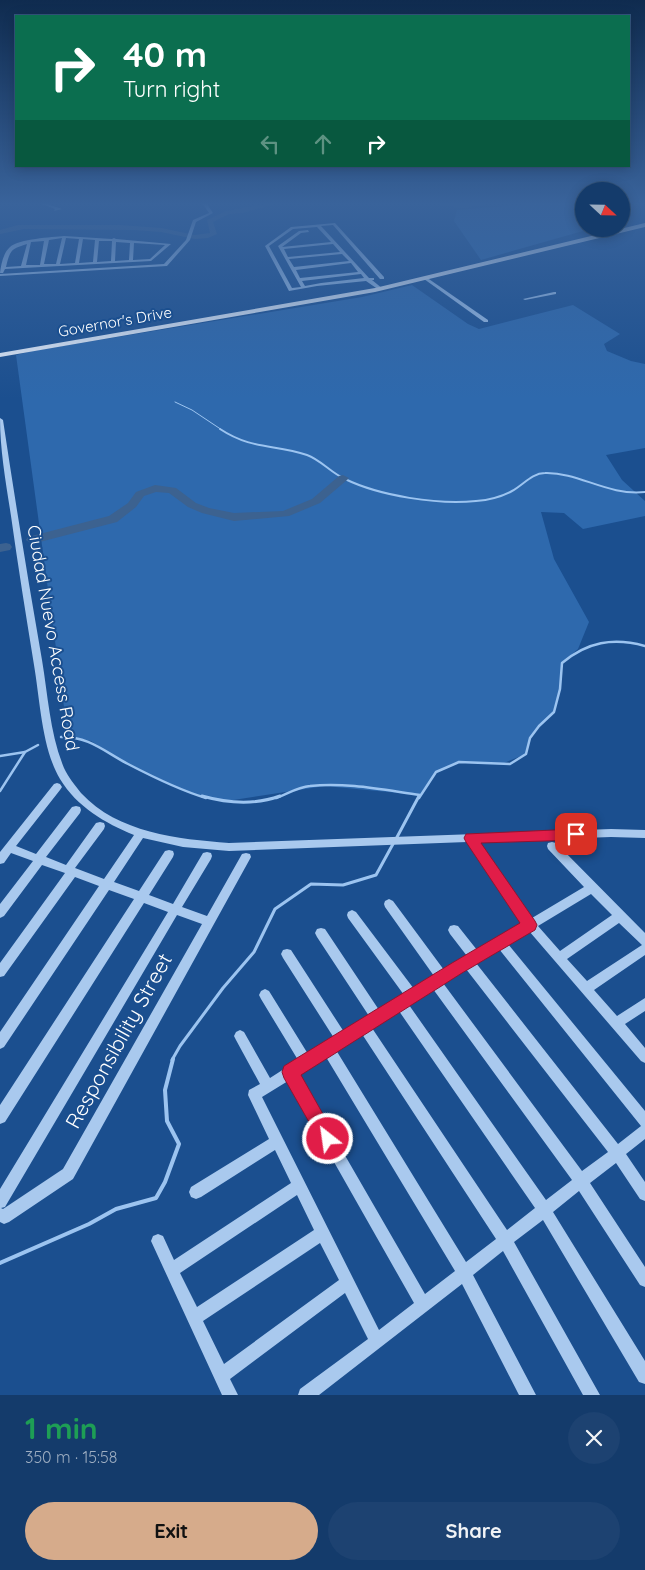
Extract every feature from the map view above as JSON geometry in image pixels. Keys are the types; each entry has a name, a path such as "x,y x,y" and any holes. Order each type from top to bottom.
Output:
{"main road":[{"name":"Governor's Drive","path":"0,354 381,289 463,269"}],"street":[{"path":"0,275 96,269"},
{"path":"280,269 291,290 320,284 382,278 374,269"},
{"path":"292,269 302,287"},
{"path":"295,274 346,269"},
{"path":"358,269 368,280 381,289"},
{"path":"298,280 362,273"},
{"path":"426,278 486,321"},
{"path":"524,299 554,293"},
{"name":"Ciudad Nuevo Access Road","path":"0,420 50,735 63,777 79,795 114,822 159,840 195,845 230,847 470,838"},
{"path":"0,860 57,787"},
{"path":"0,912 76,810"},
{"path":"0,972 100,826"},
{"path":"0,1043 141,833"},
{"path":"470,838 645,834"},
{"path":"470,838 530,925 645,1057"},
{"path":"552,846 645,941"},
{"path":"9,848 209,922"},
{"path":"0,1117 169,854"},
{"path":"0,1202 207,856"},
{"name":"Responsibility Street","path":"0,1215 4,1217 68,1174 246,857"},
{"path":"377,1341 254,1095 438,979 592,888"},
{"path":"389,904 438,979 581,1181 645,1280"},
{"path":"352,915 544,1210 645,1376"},
{"path":"558,958 620,916"},
{"path":"454,930 471,959 617,1152 645,1194"},
{"path":"321,933 378,1017"},
{"path":"500,942 645,1121"},
{"path":"585,988 645,949"},
{"path":"287,954 342,1039"},
{"path":"265,995 306,1062"},
{"path":"616,1023 645,1004"},
{"path":"364,1026 505,1240 592,1395"},
{"path":"240,1036 268,1086"},
{"path":"328,1048 464,1273 528,1395"},
{"path":"290,1072 423,1305"},
{"path":"306,1395 645,1131"},
{"path":"196,1192 277,1141"},
{"path":"171,1270 299,1186"},
{"path":"194,1318 323,1233"},
{"path":"158,1242 230,1395"},
{"path":"221,1376 348,1282"}],"shaded area":[{"path":"412,285 468,324 479,329 573,305 620,334 604,344 607,351 631,361 645,364 645,448 606,455 622,480 645,501 645,516 583,529 564,513 541,512 554,559 589,622 578,649 562,663 560,688 553,713 538,726 530,738 526,754 504,763 459,762 436,772 420,795 325,786 227,801 186,792 129,765 91,741 68,736 16,355 362,297"}],"waterway":[{"path":"175,402 192,410 222,430"},
{"path":"220,429 253,444 307,455 340,476 359,485 409,498 444,502 485,500 508,493 532,477 545,473 570,476 618,491 645,492"},
{"path":"32,540 113,519 132,505 140,494 155,488 172,490 192,505 206,511 234,517 285,514 316,501 343,478"},
{"path":"0,548 6,547"},
{"path":"419,798 436,772 459,762 510,764 526,754 530,738 539,726 554,712 560,689 562,663 571,656 581,650 601,643 622,642 645,646"},
{"path":"61,737 71,737 88,742 157,778 206,798"},
{"path":"25,752 38,745"},
{"path":"0,756 25,752"},
{"path":"0,791 25,752"},
{"path":"276,798 301,788 324,785 365,787 420,795"},
{"path":"202,796 241,802 261,801 280,796"},
{"path":"396,839 419,796"},
{"path":"172,1060 180,1046 223,988 254,952 275,909 311,884 343,885 376,875 393,844"},
{"path":"0,1263 89,1224 116,1209 156,1198 165,1182 179,1144 167,1121 165,1090 173,1059"}],"route":[{"path":"328,1139 290,1072 530,925 470,838 576,834"}]}
